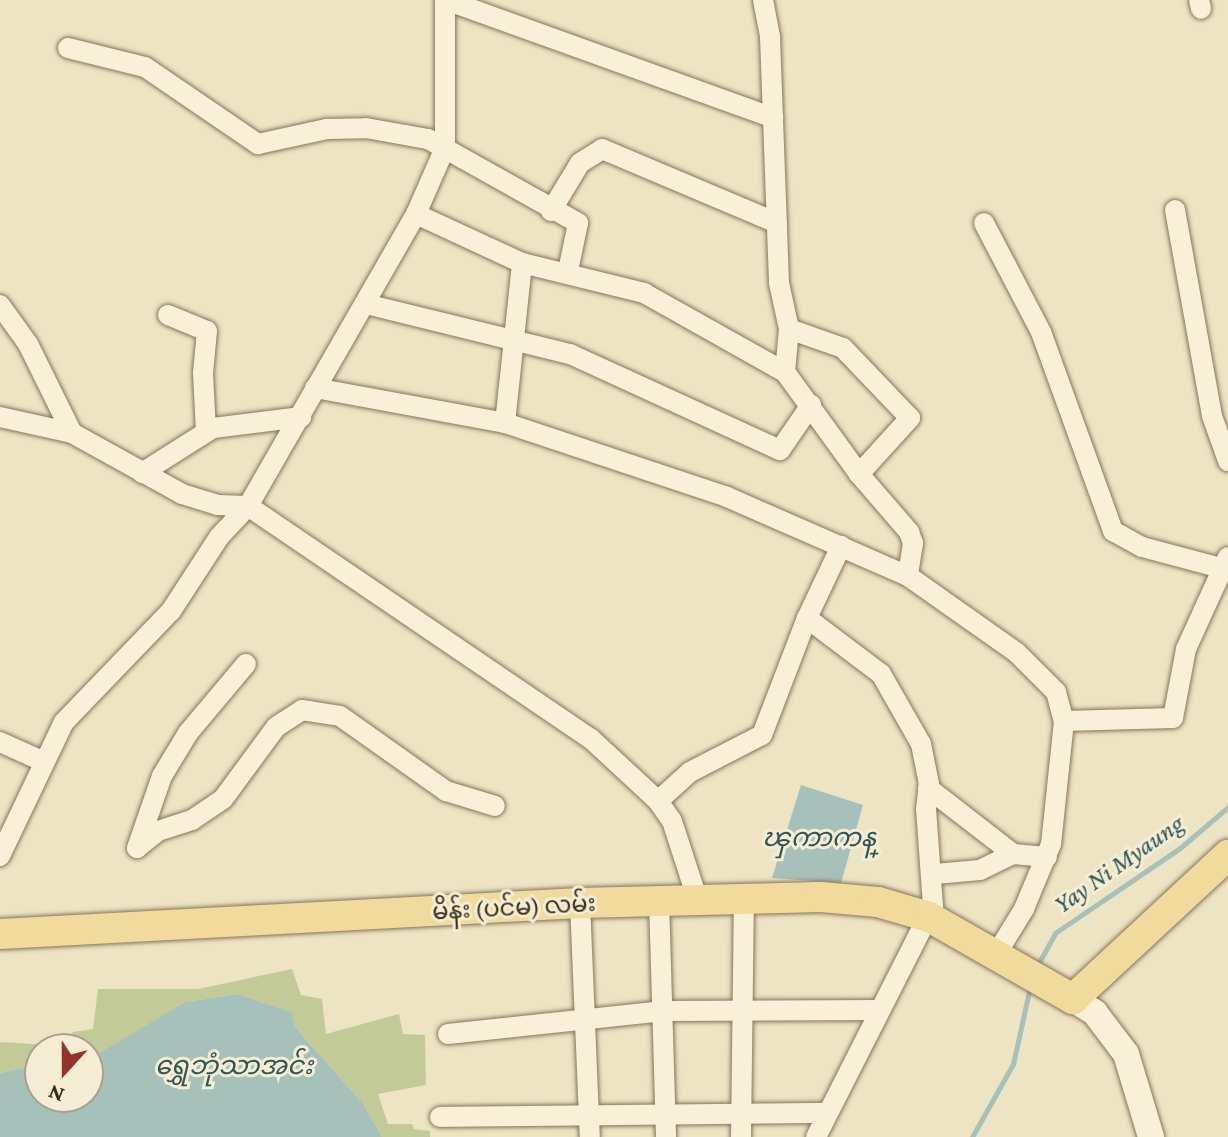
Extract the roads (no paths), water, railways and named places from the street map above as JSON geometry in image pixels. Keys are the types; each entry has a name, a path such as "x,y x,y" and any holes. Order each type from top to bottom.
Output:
{"main road":[{"path":"1151,1137 1126,1054 1105,1023 1063,992 1228,855"},
{"name":"မိန်း (ပင်မ) လမ်း","path":"0,934 697,898 878,902 929,917 1063,992"}],"street":[{"path":"0,856 42,761 80,700 171,611 219,537 248,506 416,214 445,148 445,0 773,118"},
{"path":"763,0 770,37 779,283 789,329 785,372"},
{"path":"68,48 145,67 258,144 327,129 366,128 428,139 551,211 578,223 568,271"},
{"path":"551,211 570,175 602,149 777,223"},
{"path":"1175,210 1212,416 1228,461"},
{"path":"416,214 522,263 568,271 644,293 785,372 859,474 909,532 913,543 908,576"},
{"path":"984,223 1041,332 1113,531 1142,547 1224,562 1183,660 1173,718 1064,721"},
{"path":"505,423 522,263"},
{"path":"366,304 516,340 628,377 780,450 811,405"},
{"path":"0,305 28,344 72,433"},
{"path":"168,315 207,331 203,373 206,432"},
{"path":"789,329 843,348 910,418 859,474"},
{"path":"315,388 505,423 727,497 908,576 1017,653 1056,692 1064,721 1056,819 1047,857 1006,959"},
{"path":"0,417 72,433 142,473 198,500 248,506 590,738 658,801 672,821 697,898"},
{"path":"142,473 206,432 234,423 301,417"},
{"path":"658,801 690,772 762,735 807,618 841,546"},
{"path":"807,618 881,674 921,744 935,874 929,917 878,1010 816,1137"},
{"path":"246,664 188,733 162,776 137,848 158,831 192,820 223,799 276,727 302,710 340,716 446,791 495,806"},
{"path":"0,742 42,761"},
{"path":"928,788 1013,854"},
{"path":"935,874 980,870 1013,854 1047,857"},
{"path":"741,1137 744,897"},
{"path":"659,900 666,1137"},
{"path":"580,903 590,1137"},
{"path":"448,1034 585,1016 664,1011 741,1007 878,1010"},
{"path":"440,1117 589,1116 741,1110 827,1113"}],"water":[{"name":"ၾကာကန္","path":"801,785 863,805 841,883 772,878"},
{"name":"ရွှေဘုံသာအင်း","path":"237,994 291,1012 295,1027 364,1105 382,1137 0,1137 0,1073 24,1068 24,1113 104,1113 104,1050 185,1002"}],"waterway":[{"name":"Yay Ni Myaung","path":"1037,966 1055,933 1180,848 1228,807"},
{"name":"Yay Ni Myaung","path":"972,1137 1013,1064 1030,987"}]}
